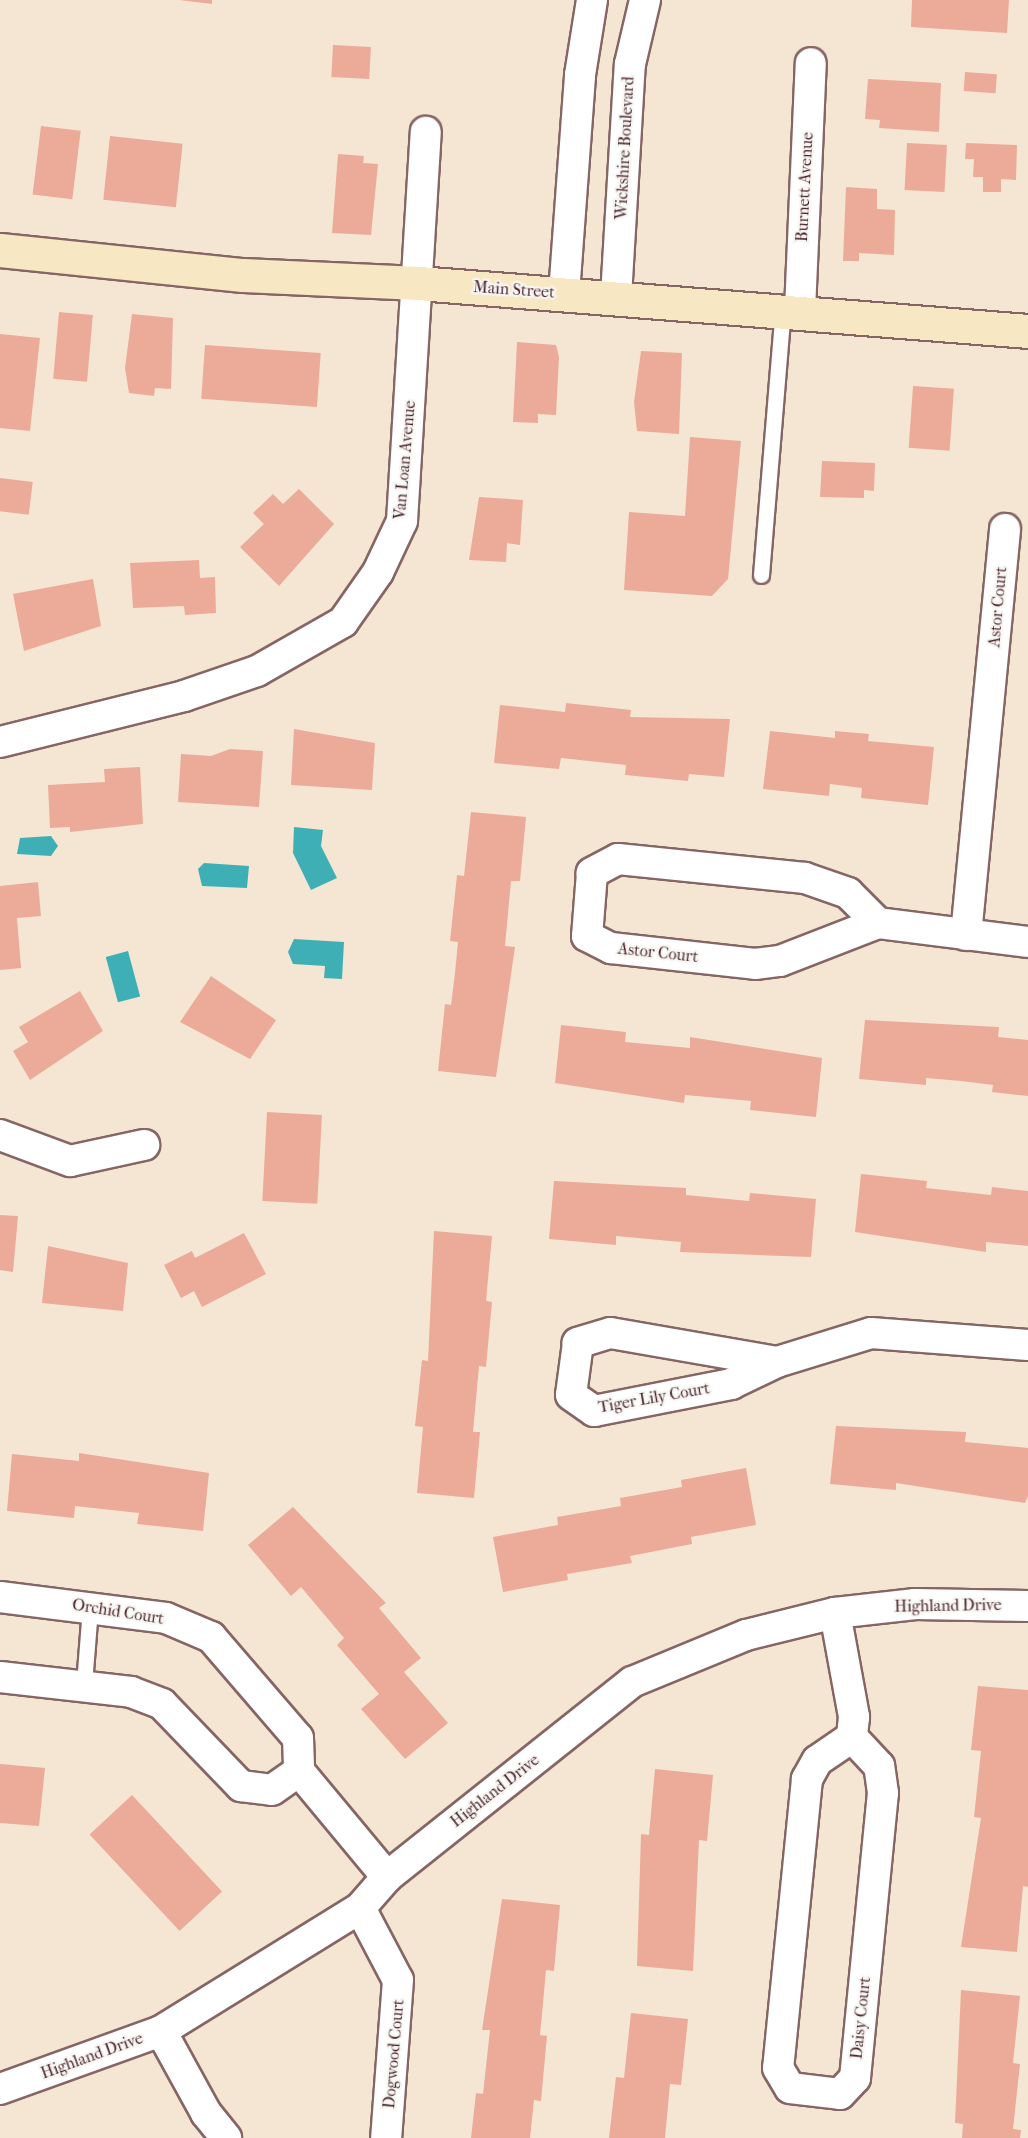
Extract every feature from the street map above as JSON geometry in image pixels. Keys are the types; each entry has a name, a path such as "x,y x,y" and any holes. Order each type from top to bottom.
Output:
{"main road":[{"name":"Main Street","path":"0,250 243,275 418,283 616,297 1028,331"}],"street":[{"path":"564,294 580,75 592,0"},
{"name":"Wickshire Boulevard","path":"616,297 630,64 645,0"},
{"name":"Burnett Avenue","path":"792,310 811,63"},
{"name":"Van Loan Avenue","path":"0,742 184,696 257,671 343,622 378,572 402,521 426,132"},
{"name":"Astor Court","path":"966,935 1005,529"},
{"name":"Astor Court","path":"878,923 848,893 805,878 618,859 592,873 586,936 610,948 755,964 780,961 878,923 1028,942"},
{"path":"0,1135 70,1161 144,1145"},
{"name":"Tiger Lily Court","path":"777,1362 610,1333 578,1343 571,1395 594,1411 731,1384 777,1362 871,1333 1028,1345"},
{"name":"Orchid Court","path":"0,1597 166,1618 211,1637 298,1738 299,1771"},
{"name":"Highland Drive","path":"0,2089 161,2031 360,1908 387,1877 632,1682 746,1635 835,1613 915,1604 1028,1606"},
{"path":"835,1613 854,1717 852,1737"},
{"path":"0,1677 84,1684 131,1692 162,1704 241,1786 272,1790 299,1771 387,1877"},
{"name":"Daisy Court","path":"852,1737 879,1766 883,1793 855,2078 840,2094 790,2088 778,2068 807,1779 817,1761 852,1737"},
{"name":"Dogwood Court","path":"360,1908 398,1980 386,2138"},
{"path":"161,2031 206,2112 226,2138"}],"lane":[{"path":"761,575 792,310"},
{"path":"84,1684 90,1607"}],"water":[{"path":"294,827 323,830 321,846 337,878 311,890 293,853"},
{"path":"51,836 58,846 51,856 17,854 20,838"},
{"path":"204,863 249,866 247,888 202,886 198,869"},
{"path":"294,939 344,942 342,979 324,978 325,966 293,964 288,952"},
{"path":"128,951 140,996 118,1002 106,957"}],"building":[{"path":"179,0 212,0 212,4"},
{"path":"912,0 1009,0 1007,33 911,27"},
{"path":"333,45 371,47 369,79 331,77"},
{"path":"965,72 997,74 996,93 964,91"},
{"path":"868,79 941,83 939,132 879,128 880,120 865,119"},
{"path":"41,126 81,131 72,199 33,194"},
{"path":"110,136 183,144 176,207 103,200"},
{"path":"907,143 947,145 944,192 905,190"},
{"path":"966,143 1017,145 1016,180 1001,179 1001,192 983,192 983,177 973,177 974,159 965,159"},
{"path":"338,154 364,156 363,163 378,164 371,235 332,233"},
{"path":"846,187 877,189 877,209 895,210 894,255 859,253 859,261 843,261"},
{"path":"59,312 93,315 87,382 53,379"},
{"path":"132,314 173,318 171,389 155,388 154,396 129,393 125,368"},
{"path":"0,334 40,338 30,431 0,428"},
{"path":"517,342 556,345 559,357 556,415 538,414 538,423 513,422"},
{"path":"205,345 321,353 317,407 201,399"},
{"path":"641,351 682,353 679,434 637,431 634,402"},
{"path":"913,386 954,389 950,451 909,448"},
{"path":"690,437 741,441 728,579 712,596 624,590 629,512 685,516"},
{"path":"822,461 875,463 874,491 864,490 864,498 820,497"},
{"path":"0,478 33,482 29,515 0,511"},
{"path":"299,489 334,524 279,586 240,547 264,524 253,513 273,494 283,504"},
{"path":"479,497 523,500 520,545 507,543 506,562 469,560"},
{"path":"199,560 200,578 215,577 216,613 185,615 184,606 133,608 130,563"},
{"path":"93,579 101,626 24,651 13,594"},
{"path":"566,703 631,710 630,717 730,719 724,777 689,774 688,781 625,775 626,765 561,758 559,769 494,763 500,705 565,712"},
{"path":"294,729 375,743 372,790 291,785"},
{"path":"770,731 835,738 835,731 869,734 868,741 934,747 928,805 861,798 862,788 830,784 829,796 763,789"},
{"path":"230,749 263,751 259,807 178,802 181,754 211,756"},
{"path":"140,767 143,824 70,832 70,827 50,828 48,785 105,782 104,769"},
{"path":"471,812 526,817 520,881 511,881 505,946 515,947 496,1077 438,1071 445,1004 451,1005 455,973 458,942 450,941 457,875 464,876"},
{"path":"38,882 41,916 17,918 21,968 0,970 0,886"},
{"path":"211,976 276,1020 250,1059 180,1022"},
{"path":"80,991 103,1031 30,1080 13,1051 28,1042 19,1027"},
{"path":"865,1020 999,1027 998,1037 1028,1040 1028,1096 992,1092 993,1085 961,1081 926,1078 926,1085 859,1079"},
{"path":"561,1025 626,1032 625,1042 690,1048 690,1037 822,1058 816,1117 750,1110 751,1101 685,1095 684,1103 555,1083"},
{"path":"267,1112 322,1115 317,1204 262,1201"},
{"path":"861,1174 927,1181 926,1188 991,1195 992,1187 1028,1191 1028,1246 986,1242 986,1252 855,1232"},
{"path":"554,1181 686,1188 686,1195 749,1201 750,1193 816,1199 811,1257 680,1252 681,1242 616,1236 616,1245 549,1239"},
{"path":"0,1215 18,1216 13,1272 0,1270"},
{"path":"434,1231 492,1236 486,1301 492,1302 486,1367 479,1366 473,1432 480,1432 474,1498 417,1493 423,1427 415,1426 422,1360 428,1361"},
{"path":"244,1233 266,1274 202,1307 194,1291 181,1298 164,1265 192,1251 195,1258"},
{"path":"48,1246 128,1263 123,1311 42,1303"},
{"path":"836,1426 966,1432 965,1442 1028,1448 1028,1496 1025,1503 896,1483 896,1490 830,1484"},
{"path":"79,1453 209,1473 203,1531 137,1524 139,1513 75,1506 74,1518 7,1511 12,1454 79,1461"},
{"path":"746,1468 756,1525 691,1537 692,1544 630,1556 632,1563 567,1574 568,1580 503,1592 493,1537 558,1525 557,1517 621,1506 620,1498 682,1487 681,1480"},
{"path":"293,1507 386,1603 379,1608 421,1658 404,1672 448,1723 405,1759 361,1709 379,1694 337,1645 344,1638 301,1587 291,1596 248,1545"},
{"path":"978,1686 1028,1690 1028,1887 1023,1886 1017,1952 961,1947 981,1818 974,1817 981,1751 971,1750"},
{"path":"0,1764 45,1768 39,1826 0,1823"},
{"path":"655,1769 713,1775 707,1841 699,1840 693,1971 637,1966 641,1834 649,1835"},
{"path":"132,1795 222,1892 180,1931 90,1835"},
{"path":"502,1899 560,1905 554,1971 546,1970 540,2035 547,2036 541,2101 534,2100 530,2138 471,2138 476,2093 483,2094 490,2030 482,2030"},
{"path":"961,1990 1020,1996 1013,2063 1020,2064 1013,2129 1021,2130 1020,2138 962,2138 963,2124 955,2123"},
{"path":"631,2013 688,2019 681,2085 670,2084 665,2138 609,2138 616,2077 624,2078"}]}
